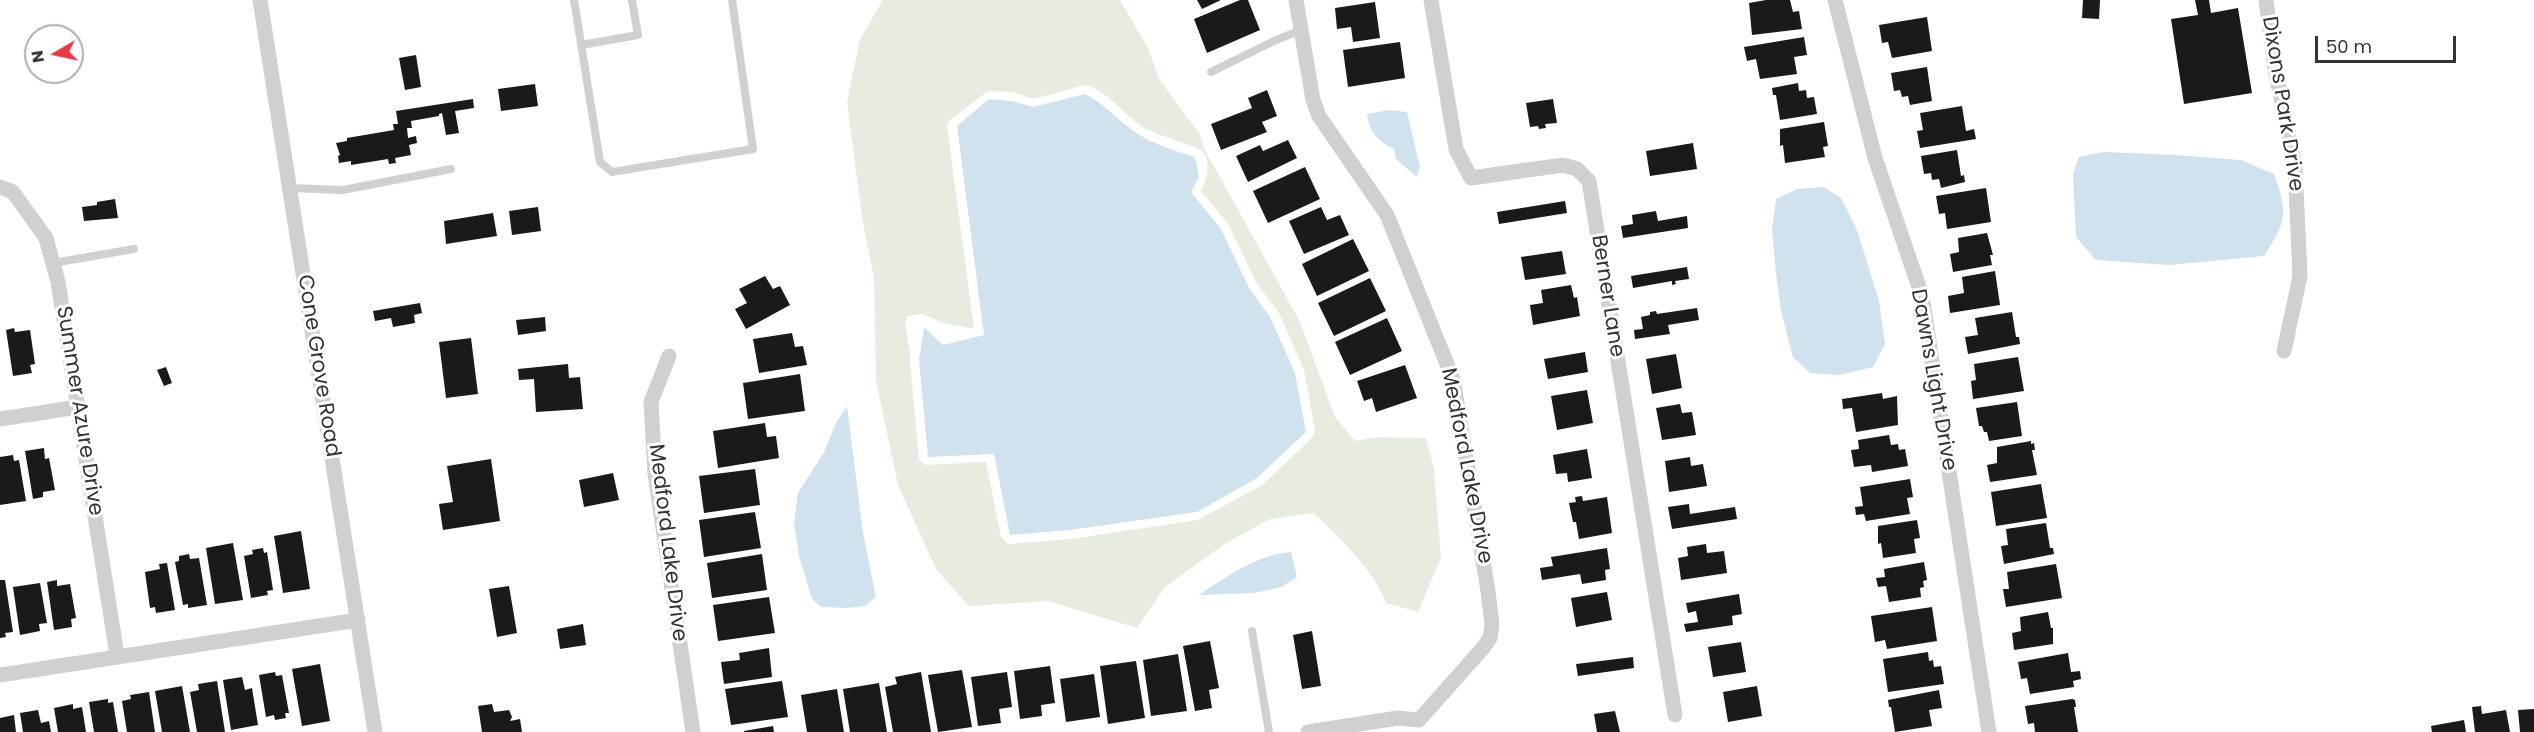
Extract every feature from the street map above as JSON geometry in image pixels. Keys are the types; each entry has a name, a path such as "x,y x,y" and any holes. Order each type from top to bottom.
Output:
{"street":[{"name":"Cone Grove Road","path":"260,0 375,732"},
{"name":"Medford Lake Drive","path":"1296,0 1313,100 1319,116 1388,214 1439,340 1457,398 1492,625 1490,638 1483,648 1421,726 1398,718 1308,732"},
{"name":"Berner Lane","path":"1431,0 1456,149 1471,178 1563,165 1577,169 1588,181 1675,716"},
{"name":"Dawns Light Drive","path":"1835,0 1875,158 1922,296 1989,732"},
{"name":"Dixons Park Drive","path":"2266,0 2275,69 2295,166 2300,276 2284,351"},
{"name":"Summer Azure Drive","path":"0,187 13,192 46,238 58,282 117,655"},
{"name":"Medford Lake Drive","path":"669,356 651,402 655,474 693,732"},
{"path":"0,419 78,407"},
{"path":"0,675 117,655 358,620"}],"lane":[{"path":"574,0 600,162 612,172 753,149 732,0"},
{"path":"581,45 638,35 632,0"},
{"path":"1211,72 1301,30"},
{"path":"290,188 343,190 450,169"},
{"path":"53,263 134,249"},
{"path":"1252,631 1269,732"}],"shaded area":[{"path":"883,0 1120,0 1148,48 1159,79 1199,133 1205,150 1300,322 1335,417 1355,441 1377,437 1426,438 1434,469 1441,558 1418,612 1386,603 1365,566 1314,513 1270,519 1226,543 1165,587 1137,628 1048,601 969,606 936,569 898,485 876,381 874,278 862,217 847,102 860,39","holes":["1085,85 1094,88 1146,129 1198,149 1205,155 1208,171 1201,191 1228,224 1257,284 1279,313 1304,370 1315,431 1312,438 1262,485 1198,520 1071,539 1008,544 1001,537 986,462 925,465 919,460 910,350 906,328 907,316 922,314 943,323 974,329 947,125 950,120 988,91 1012,92 1034,99"]}],"water":[{"path":"1085,94 1145,138 1195,157 1199,177 1191,192 1221,229 1249,288 1270,317 1295,373 1306,432 1257,478 1197,512 1070,530 1010,535 994,454 928,457 919,360 924,327 943,345 984,335 957,126 989,99 1011,101 1033,107"},
{"path":"1389,110 1407,112 1420,167 1417,177 1396,159 1394,149 1379,140 1372,131 1367,114"},
{"path":"2103,152 2241,160 2274,174 2282,199 2281,225 2264,256 2170,265 2096,260 2076,237 2073,174 2079,157"},
{"path":"1824,187 1841,198 1857,230 1879,301 1885,344 1873,367 1839,375 1810,373 1793,357 1781,311 1772,230 1776,199 1797,189"},
{"path":"847,406 863,533 876,597 865,606 821,607 812,599 799,556 794,523 798,493 824,452 836,423"},
{"path":"1291,552 1297,577 1282,587 1254,593 1199,595 1254,562"}],"building":[{"path":"1197,0 1221,0 1202,9"},
{"path":"1240,0 1248,0 1260,30 1207,53 1194,19"},
{"path":"1790,0 1793,12 1799,11 1802,29 1752,35 1749,3"},
{"path":"2083,0 2100,0 2099,19 2082,18"},
{"path":"2195,0 2209,0 2211,13 2238,8 2252,93 2184,104 2171,19 2198,15"},
{"path":"1375,2 1380,38 1353,42 1351,27 1337,29 1335,8"},
{"path":"1927,17 1932,51 1892,58 1888,42 1882,43 1879,25"},
{"path":"1804,37 1807,55 1794,57 1797,74 1760,79 1756,59 1747,61 1744,47"},
{"path":"1400,42 1405,78 1348,87 1343,50"},
{"path":"416,55 421,87 405,90 399,58"},
{"path":"1927,67 1932,101 1910,105 1908,96 1902,97 1900,90 1894,91 1891,73"},
{"path":"1798,83 1799,91 1806,90 1807,98 1814,97 1817,114 1780,120 1776,95 1773,95 1772,88"},
{"path":"535,84 538,106 501,111 498,89"},
{"path":"1267,90 1277,116 1262,122 1267,132 1221,150 1211,124 1252,108 1248,98"},
{"path":"473,99 474,108 455,111 459,133 446,135 442,113 439,116 411,121 412,128 407,128 408,138 416,136 417,143 409,145 411,155 395,158 396,163 389,164 388,159 351,165 351,161 339,163 338,156 340,155 336,143 347,141 347,138 394,130 393,124 398,124 396,111"},
{"path":"1553,99 1557,123 1545,124 1546,128 1530,127 1526,103"},
{"path":"1962,106 1966,131 1974,129 1976,139 1920,148 1917,131 1923,130 1920,113"},
{"path":"1824,122 1828,146 1823,147 1825,157 1785,163 1783,145 1780,146 1780,129"},
{"path":"1288,140 1297,158 1248,182 1236,156 1260,145 1263,151"},
{"path":"1693,143 1697,169 1650,176 1646,151"},
{"path":"1957,150 1961,176 1964,175 1965,182 1941,188 1939,179 1932,180 1931,173 1924,174 1921,156"},
{"path":"1305,167 1320,199 1268,223 1253,191"},
{"path":"1986,188 1991,222 1947,229 1945,213 1939,214 1936,196"},
{"path":"115,199 118,218 84,221 82,207"},
{"path":"1565,201 1567,213 1499,224 1497,212"},
{"path":"538,207 541,231 512,235 509,211"},
{"path":"1321,207 1327,220 1340,215 1349,235 1304,254 1289,221"},
{"path":"1656,211 1658,221 1687,216 1688,228 1623,238 1621,226 1633,224 1632,215"},
{"path":"493,213 497,236 446,244 444,221"},
{"path":"1987,233 1993,255 1990,255 1992,265 1953,272 1950,254 1959,252 1958,238"},
{"path":"1353,239 1369,271 1317,296 1302,264"},
{"path":"1562,251 1566,274 1525,280 1521,257"},
{"path":"1687,267 1689,279 1675,281 1676,284 1672,285 1672,281 1633,288 1631,276"},
{"path":"1995,271 2000,305 1950,313 1948,296 1964,293 1962,277"},
{"path":"765,276 773,289 780,286 790,305 746,329 735,309 747,303 739,289"},
{"path":"1370,278 1386,311 1334,336 1318,303"},
{"path":"1571,285 1574,298 1577,297 1580,316 1533,325 1530,305 1543,303 1541,290"},
{"path":"420,303 422,313 414,315 415,323 393,327 391,318 375,321 373,311"},
{"path":"1697,308 1699,320 1668,325 1670,334 1635,339 1634,330 1643,329 1641,317 1650,315 1650,312 1656,311 1657,314"},
{"path":"2012,312 2016,337 2019,337 2020,344 1968,354 1965,337 1978,335 1975,318"},
{"path":"545,317 546,331 518,335 516,320"},
{"path":"1387,318 1402,351 1350,375 1335,342"},
{"path":"14,328 15,332 30,330 35,364 30,365 32,373 13,376 6,330"},
{"path":"792,333 795,347 803,346 807,365 759,373 753,339"},
{"path":"471,338 478,394 446,398 439,342"},
{"path":"1585,352 1588,372 1548,379 1544,359"},
{"path":"1676,354 1682,388 1652,394 1646,359"},
{"path":"2018,357 2024,391 1973,399 1971,381 1976,380 1974,364"},
{"path":"568,364 569,378 580,377 583,409 536,412 534,379 519,380 518,369"},
{"path":"1405,365 1417,398 1376,412 1372,398 1364,401 1357,381"},
{"path":"166,367 172,383 164,386 157,370"},
{"path":"800,374 805,411 748,419 743,383"},
{"path":"1587,390 1593,423 1557,430 1551,396"},
{"path":"1882,393 1883,399 1897,396 1898,425 1856,432 1852,408 1843,409 1842,399"},
{"path":"2017,402 2022,436 1989,441 1987,432 1979,426 1976,408"},
{"path":"1680,404 1682,413 1692,412 1696,435 1662,440 1656,408"},
{"path":"765,423 767,437 776,436 779,458 718,468 713,431"},
{"path":"1889,435 1891,445 1898,444 1899,450 1905,449 1908,466 1872,472 1871,465 1854,467 1851,450 1859,449 1858,440"},
{"path":"2031,441 2031,444 2034,443 2035,450 2032,450 2037,475 1990,482 1987,465 1997,463 1997,447"},
{"path":"44,448 45,459 49,458 55,490 43,492 43,497 33,499 25,451"},
{"path":"1587,449 1592,478 1568,482 1567,473 1556,474 1553,455"},
{"path":"13,455 14,461 19,460 26,501 0,505 0,457"},
{"path":"1690,457 1691,466 1703,464 1707,486 1669,492 1665,461"},
{"path":"491,459 500,521 443,530 439,504 453,502 447,466"},
{"path":"755,469 760,505 704,513 699,476"},
{"path":"613,473 619,500 584,507 579,480"},
{"path":"1910,479 1913,497 1907,498 1910,514 1866,521 1864,514 1856,515 1855,507 1863,506 1860,487"},
{"path":"2041,484 2047,518 1996,526 1991,492"},
{"path":"1582,496 1583,501 1607,497 1612,533 1579,539 1569,503 1576,502 1575,497"},
{"path":"1689,504 1690,514 1735,507 1737,519 1672,529 1668,507"},
{"path":"755,512 761,548 704,557 699,520"},
{"path":"1917,520 1920,538 1914,539 1916,553 1883,558 1881,543 1878,544 1878,526"},
{"path":"2046,523 2050,548 2053,548 2054,554 2004,564 2001,546 2008,545 2006,529"},
{"path":"301,531 310,589 283,593 274,536"},
{"path":"233,543 243,600 215,604 206,548"},
{"path":"1706,544 1707,553 1724,551 1727,573 1681,580 1678,558 1688,556 1687,547"},
{"path":"263,548 264,553 267,552 273,590 267,591 268,595 251,598 244,556 253,554 252,550"},
{"path":"1607,548 1610,569 1605,570 1606,580 1582,584 1580,574 1542,580 1540,568 1553,566 1551,557"},
{"path":"189,554 190,559 199,558 207,605 188,608 188,604 183,605 175,562 179,561 179,556"},
{"path":"762,554 767,590 712,598 707,563"},
{"path":"1924,562 1927,580 1923,581 1924,587 1920,588 1921,597 1889,602 1886,586 1878,587 1876,578 1885,577 1884,569"},
{"path":"167,563 175,610 156,613 155,607 150,608 145,572 160,569 159,564"},
{"path":"2056,564 2062,598 2006,607 2003,589 2009,589 2007,572"},
{"path":"0,580 5,580 13,632 5,633 6,637 0,638"},
{"path":"57,580 57,586 70,584 76,618 71,619 72,627 54,630 47,582"},
{"path":"40,583 47,623 39,624 40,631 20,635 13,587"},
{"path":"509,586 517,633 497,637 489,589"},
{"path":"1607,592 1612,620 1576,627 1571,598"},
{"path":"1739,594 1742,614 1732,616 1733,625 1686,632 1684,624 1698,622 1696,611 1688,613 1686,603"},
{"path":"769,597 775,633 718,641 713,605"},
{"path":"1932,607 1937,641 1887,649 1885,640 1875,642 1871,616"},
{"path":"2048,612 2051,628 2053,628 2053,644 2014,650 2012,633 2021,631 2020,617"},
{"path":"583,624 586,645 560,649 557,629"},
{"path":"1312,631 1321,686 1302,689 1293,635"},
{"path":"1210,641 1219,688 1209,690 1212,708 1195,711 1183,646"},
{"path":"1741,642 1746,672 1713,677 1708,647"},
{"path":"769,648 772,677 724,684 721,662 740,660 739,653"},
{"path":"1928,652 1929,661 1933,660 1934,667 1941,666 1944,684 1888,692 1883,659"},
{"path":"2068,653 2071,672 2080,671 2081,679 2073,681 2074,687 2030,694 2027,678 2021,679 2018,662"},
{"path":"1178,654 1187,711 1151,716 1143,660"},
{"path":"1633,657 1634,668 1578,676 1576,664"},
{"path":"1136,661 1145,718 1108,724 1100,666"},
{"path":"320,664 330,721 302,726 292,669"},
{"path":"1050,666 1055,703 1041,705 1042,716 1020,719 1014,671"},
{"path":"962,670 972,727 938,732 928,675"},
{"path":"275,672 276,676 282,675 289,713 285,713 286,718 275,720 274,715 266,717 259,675"},
{"path":"921,672 931,732 893,732 885,687 897,684 895,677"},
{"path":"1007,672 1012,707 999,709 1001,723 978,726 971,677"},
{"path":"1094,674 1100,717 1066,722 1060,679"},
{"path":"242,677 245,690 252,688 258,725 231,730 223,680"},
{"path":"217,681 225,732 197,732 190,692 199,690 198,684"},
{"path":"782,681 788,717 731,725 725,689"},
{"path":"879,683 887,732 850,732 843,689"},
{"path":"182,686 190,732 162,732 155,691"},
{"path":"1757,686 1762,716 1728,722 1723,692"},
{"path":"837,689 844,732 807,732 801,695"},
{"path":"1939,690 1942,708 1929,710 1932,726 1895,732 1888,700"},
{"path":"149,692 155,732 127,732 122,701 131,699 130,695"},
{"path":"108,699 108,703 113,702 118,732 94,732 89,702"},
{"path":"2075,700 2078,732 2035,732 2034,723 2028,724 2025,706"},
{"path":"73,704 73,709 82,707 86,732 58,732 54,708"},
{"path":"492,704 494,712 509,710 512,717 510,721 520,719 522,732 482,732 478,706"},
{"path":"2481,706 2482,714 2506,710 2510,732 2475,732 2472,707"},
{"path":"2534,709 2534,732 2520,732 2518,710"},
{"path":"38,710 41,723 49,721 51,732 23,732 20,713"},
{"path":"1615,711 1620,732 1597,732 1594,714"},
{"path":"14,715 16,732 0,732 0,718"},
{"path":"2464,720 2466,732 2432,732 2431,726"},
{"path":"773,726 774,732 744,732 744,731"}]}
